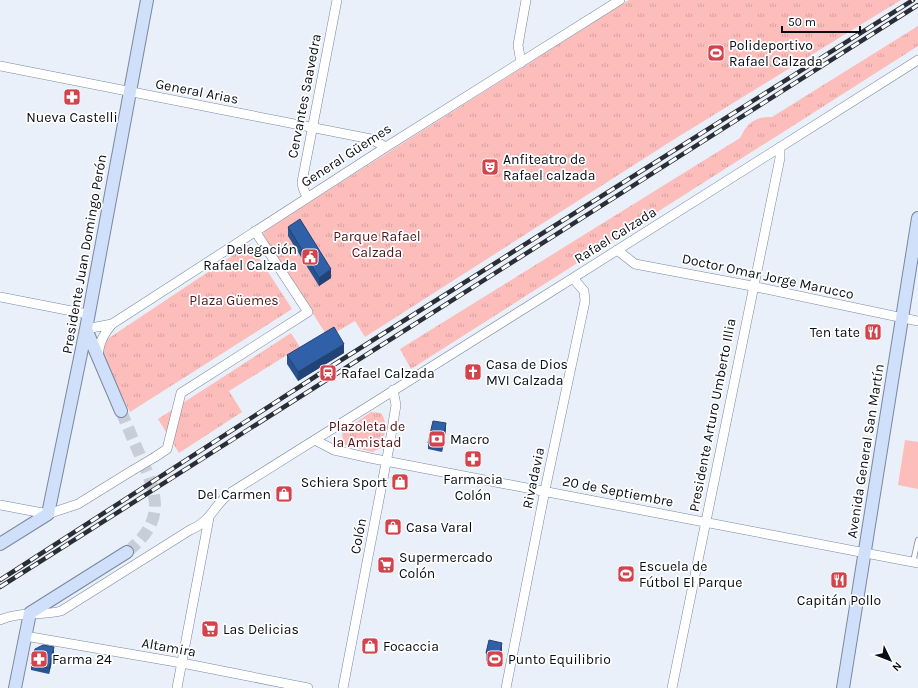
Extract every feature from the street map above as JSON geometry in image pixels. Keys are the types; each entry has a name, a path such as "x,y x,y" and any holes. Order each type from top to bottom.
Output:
{"street":[{"name":"Presidente Juan Domingo Perón","path":"48,514 86,329 87,314 147,0"},
{"name":"Cervantes Saavedra","path":"308,197 303,188 302,182 337,0"},
{"path":"521,62 518,45 526,0"},
{"name":"General Güemes","path":"86,329 112,324 386,147 620,0"},
{"name":"Rafael Calzada","path":"0,620 10,616 30,613 46,615 62,611 209,518 217,505 230,493 918,60"},
{"name":"General Arias","path":"0,66 371,139 386,147"},
{"name":"Presidente Arturo Umberto Illia","path":"672,688 752,286 780,158 780,147"},
{"name":"Avenida General San Martín","path":"843,688 918,218"},
{"path":"0,544 48,514 78,504 168,449 181,393 308,312 255,231"},
{"name":"Doctor Omar Jorge Marucco","path":"617,250 635,264 752,286 918,321"},
{"name":"Rivadavia","path":"506,688 545,490 585,301 584,291 573,278"},
{"path":"0,298 87,314"},
{"path":"98,357 99,346 104,334 112,324"},
{"path":"86,329 121,411"},
{"name":"Colón","path":"343,688 387,461 396,405 393,390"},
{"name":"20 de Septiembre","path":"315,440 334,450 387,461 545,490 704,523 915,563"},
{"path":"0,505 48,514"},
{"path":"177,688 209,518"},
{"path":"15,688 30,613 127,552"},
{"name":"Altamira","path":"25,636 182,663 308,688"}],"lane":[{"path":"915,563 918,540"}],"green space":[{"name":"Parque Rafael Calzada","path":"629,0 901,0 673,140 365,337 355,321 328,337 266,241 263,234 264,231"},
{"path":"918,26 918,46 411,369 400,349 740,138 749,124 757,119 772,117"},
{"name":"Plaza Güemes","path":"250,244 292,309 130,412 97,346"},
{"path":"291,333 300,347 229,391 242,412 179,453 158,419"},
{"name":"Plazoleta de la Amistad","path":"371,412 381,413 385,421 385,434 381,448 372,452 345,445 343,443 342,432"},
{"path":"905,440 918,442 918,489 898,485"}],"building":[{"path":"300,219 331,269 319,278 288,227"},
{"path":"334,327 344,344 298,372 287,355"},
{"name":"Macro","path":"433,421 446,423 442,446 428,443"},
{"path":"489,640 502,643 499,655 486,653"},
{"path":"43,645 54,647 49,668 31,664 35,649"}],"tunnel":[{"path":"121,411 148,474 152,487 155,509 147,530 139,541 127,552"}],"railway":[{"path":"0,580 327,369 913,0"},
{"path":"0,587 918,5"}],"place":[{"name":"Polideportivo Rafael Calzada","path":"716,53"},
{"name":"Nueva Castelli","path":"72,97"},
{"name":"Anfiteatro de Rafael calzada","path":"490,167"},
{"name":"Delegación Rafael Calzada","path":"310,257"},
{"name":"Ten tate","path":"873,332"},
{"name":"Casa de Dios MVI Calzada","path":"473,372"},
{"name":"Rafael Calzada","path":"328,373"},
{"name":"Macro","path":"437,439"},
{"name":"Farmacia Colón","path":"473,459"},
{"name":"Schiera Sport","path":"400,482"},
{"name":"Del Carmen","path":"284,494"},
{"name":"Casa Varal","path":"393,527"},
{"name":"Supermercado Colón","path":"386,565"},
{"name":"Escuela de Fútbol El Parque","path":"626,574"},
{"name":"Capitán Pollo","path":"839,580"},
{"name":"Las Delicias","path":"210,629"},
{"name":"Focaccia","path":"370,646"},
{"name":"Farma 24","path":"39,659"},
{"name":"Punto Equilibrio","path":"495,659"}]}
